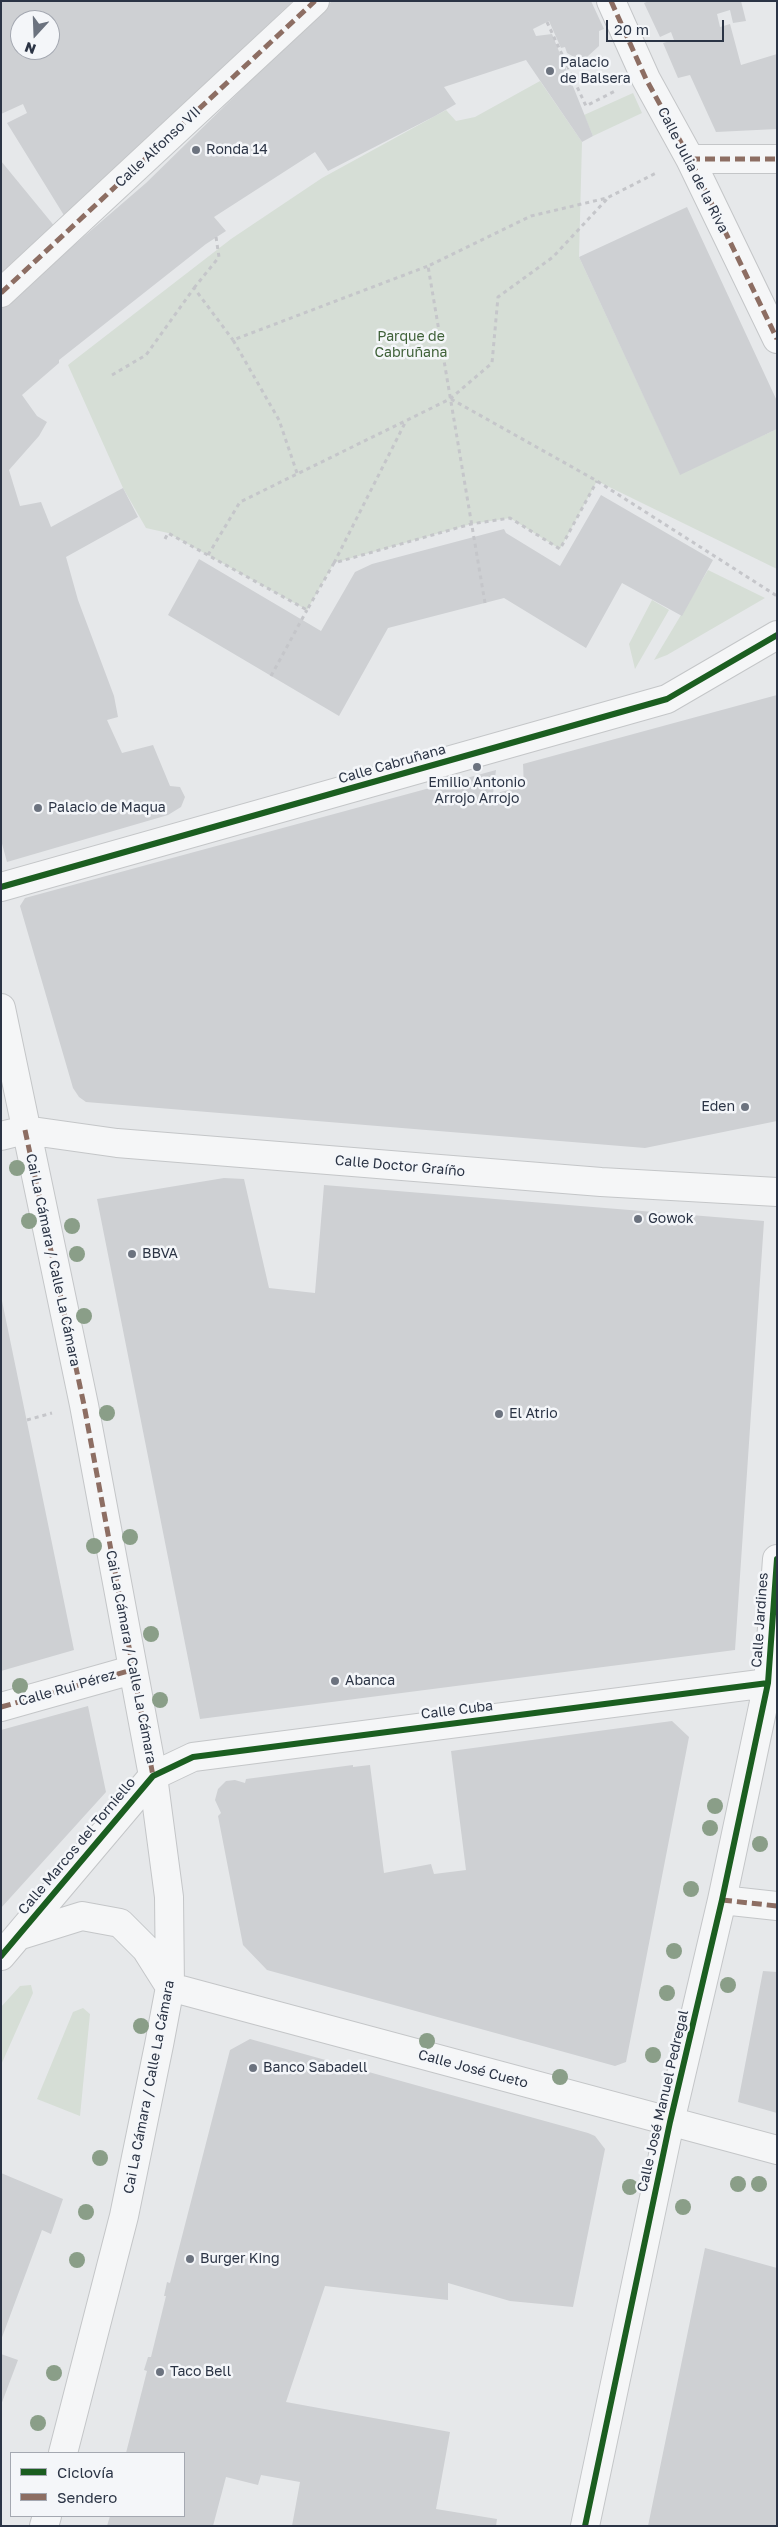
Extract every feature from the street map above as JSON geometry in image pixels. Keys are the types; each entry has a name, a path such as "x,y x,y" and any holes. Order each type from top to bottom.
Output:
{"street":[{"name":"Calle Alfonso VII","path":"1,293 316,1"},
{"name":"Calle Julia de la Riva","path":"611,1 646,79 690,159 777,339"},
{"path":"690,159 777,160"},
{"name":"Calle Cabruñana","path":"1,887 667,699 777,635"},
{"name":"Cai La Cámara / Calle La Cámara","path":"1,1008 13,1133 84,1405 153,1776 170,1898 170,1987 124,2216 63,2452"},
{"name":"Calle Doctor Graíño","path":"13,1133 601,1182 777,1192"},
{"name":"Calle Jardines","path":"768,1683 777,1559"},
{"name":"Calle Rui Pérez","path":"1,1707 132,1670"},
{"name":"Calle Cuba","path":"153,1776 193,1757 768,1683"},
{"name":"Calle José Manuel Pedregal","path":"585,2526 670,2122 722,1900 768,1683"},
{"name":"Calle Marcos del Torniello","path":"9,1946 153,1776"},
{"path":"722,1900 777,1906"},
{"path":"9,1946 82,1916 120,1922 146,1949 170,1987"},
{"name":"Calle José Cueto","path":"170,1987 777,2150"}],"path":[{"path":"548,22 586,106 646,79"},
{"path":"233,340 428,266 531,216 607,198 642,180"},
{"path":"208,555 240,502 450,399 492,363 498,297 553,257 607,198"},
{"path":"112,375 146,355 194,288 219,258 216,237"},
{"path":"428,266 485,603"},
{"path":"194,288 233,340 279,420 297,473"},
{"path":"450,399 597,481 777,596"},
{"path":"271,676 334,564 406,421"},
{"path":"334,564 471,524 510,518 560,548 597,481"},
{"path":"165,539 168,533 307,610"}],"green space":[{"name":"Parque de Cabruñana","path":"540,81 582,142 579,257 680,474 777,429 777,569 597,481 560,549 510,518 471,524 334,563 307,610 168,533 146,528 123,488 68,365 231,239 322,178 446,110 456,121 475,117"},
{"path":"633,93 642,113 593,136 584,115"},
{"path":"708,570 765,598 667,655 654,660"},
{"path":"652,600 669,610 635,669 629,644"},
{"path":"31,1985 33,1993 1,2065 1,2007 20,1986"},
{"path":"83,2008 90,2014 80,2116 37,2099 73,2012"}],"building":[{"path":"1,1 293,1 65,217 7,123 27,113 23,104 1,114"},
{"path":"332,1 591,1 604,29 599,31 599,46 587,57 574,57 567,53 565,47 561,48 549,21 533,29 536,36 552,34 593,136 582,142 526,60 444,87 456,104 435,116 328,171 315,152 214,217 226,231 206,244 59,360 59,363 22,395 37,416 47,422 39,436 9,470 20,506 41,502 51,527 123,488 138,517 66,557 78,600 114,696 118,717 107,720 122,753 153,745 170,786 180,787 185,797 181,807 168,815 7,862 1,840 1,308 146,183"},
{"path":"649,1 741,1 746,21 733,23 730,10 717,14 720,27 730,24 741,65 777,54 777,129 716,132 690,75 678,78 663,43 674,40 671,32 660,37 644,3"},
{"path":"1,161 56,228 1,283"},
{"path":"687,207 777,401 777,429 680,475 579,257"},
{"path":"601,495 713,560 682,616 622,583 586,648 504,598 388,628 339,716 168,615 199,559 321,631 355,572 372,564 504,529 506,533 560,566"},
{"path":"777,695 777,1121 645,1148 86,1102 79,1097 73,1088 20,906 25,898 496,770 493,794 524,786 523,764"},
{"path":"224,1178 244,1179 269,1288 315,1293 324,1185 764,1221 735,1650 200,1719 97,1199"},
{"path":"1,1296 74,1650 1,1671"},
{"path":"88,1706 106,1792 1,1908 1,1730"},
{"path":"672,1721 689,1737 626,2062 615,2066 267,1970 243,1945 218,1816 221,1813 215,1800 218,1789 226,1781 235,1780 245,1783 246,1779 353,1765 353,1767 370,1765 384,1873 431,1864 434,1874 466,1870 451,1751"},
{"path":"763,1971 777,1972 777,2113 738,2102"},
{"path":"250,2039 588,2133 595,2136 605,2149 573,2307 510,2301 448,2283 448,2300 325,2286 286,2402 450,2432 436,2509 497,2519 496,2526 292,2526 300,2482 261,2475 258,2485 226,2477 213,2526 107,2526 110,2517 185,2517 185,2452 126,2452 147,2371 144,2370 148,2357 151,2357 166,2296 164,2296 167,2282 170,2283 230,2050"},
{"path":"1,2173 63,2199 51,2234 42,2230 1,2340"},
{"path":"705,2248 777,2268 777,2526 648,2526"},
{"path":"1,2354 18,2360 1,2405"}],"marked path":[{"path":"1,293 315,1"},
{"path":"611,1 646,79 690,159 777,339"},
{"path":"690,159 777,159"},
{"path":"25,1130 84,1405 153,1776"},
{"path":"1,1707 132,1670"},
{"path":"722,1900 777,1906"}],"cycle path":[{"path":"1,887 667,699 777,635"},
{"path":"585,2526 670,2122 722,1900 768,1683 777,1559"},
{"path":"1,1956 153,1776 193,1757 768,1683"}],"place":[{"name":"Palacio de Balsera","path":"550,71"},
{"name":"Ronda 14","path":"196,150"},
{"name":"Emilio Antonio Arrojo Arrojo","path":"477,767"},
{"name":"Palacio de Maqua","path":"38,808"},
{"name":"Eden","path":"745,1107"},
{"name":"Gowok","path":"638,1219"},
{"name":"BBVA","path":"132,1254"},
{"name":"El Atrio","path":"499,1414"},
{"name":"Abanca","path":"335,1681"},
{"name":"Banco Sabadell","path":"253,2068"},
{"name":"Burger King","path":"190,2259"},
{"name":"Taco Bell","path":"160,2372"}]}
